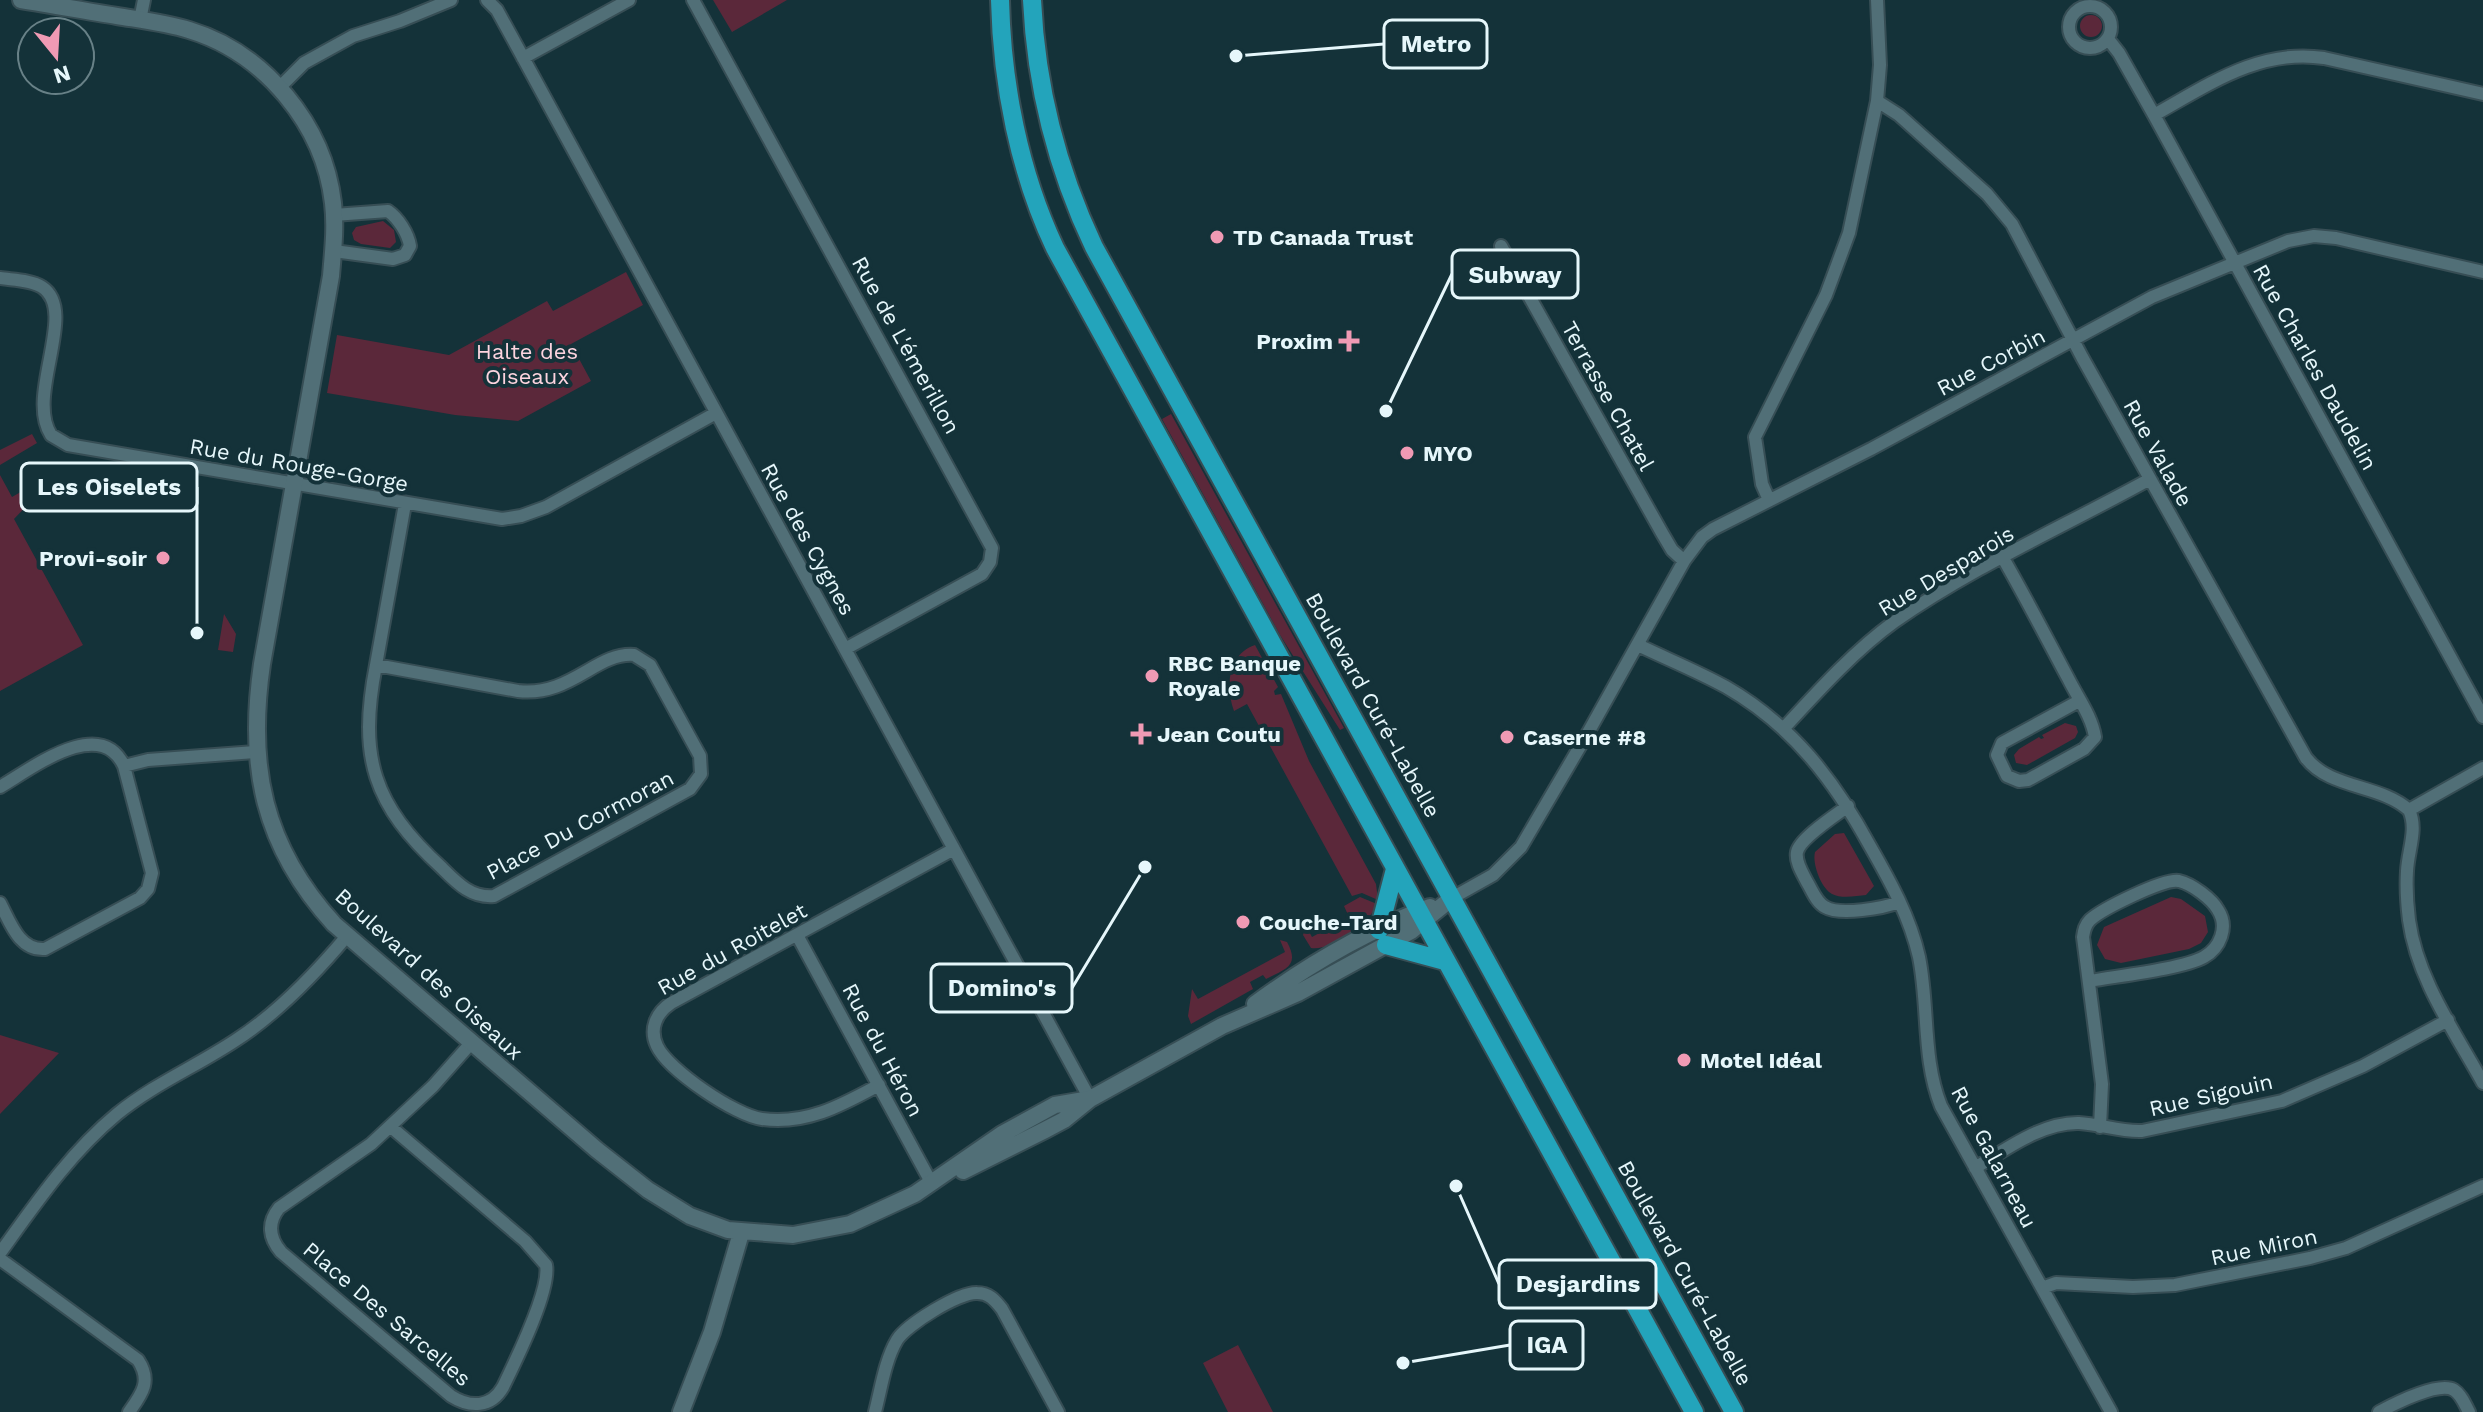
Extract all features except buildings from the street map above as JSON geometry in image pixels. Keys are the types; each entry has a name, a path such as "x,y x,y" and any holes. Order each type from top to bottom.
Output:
{"main road":[{"path":"1000,0 1004,62 1012,109 1029,178 1049,236 1694,1412"},
{"name":"Boulevard Curé-Labelle","path":"1032,0 1036,52 1050,126 1065,179 1086,230 1734,1412"},
{"path":"1395,869 1383,937 1445,961"}],"street":[{"name":"Boulevard des Oiseaux","path":"21,0 140,20 187,30 214,40 257,67 279,88 315,140 327,171 334,215 334,251 260,678 255,752 267,806 285,854 309,894 347,936 648,1190 690,1216 741,1233 793,1235 832,1229 881,1212 1064,1120 1090,1099 1238,1018 1290,979 1383,937 1452,898"},
{"path":"140,20 144,0"},
{"path":"279,88 304,63 353,36 451,0"},
{"name":"Rue des Cygnes","path":"487,0 497,10 1090,1099"},
{"path":"523,58 629,0"},
{"name":"Rue de L'émerillon","path":"693,0 992,548 990,562 982,574 845,649"},
{"path":"1769,500 1755,452 1756,431 1814,320 1838,266 1853,214 1877,101 1880,65 1877,0"},
{"name":"Rue Charles Daudelin","path":"2108,39 2154,115 2483,717"},
{"path":"2154,115 2241,67 2289,56 2324,58 2483,94"},
{"name":"Rue Valade","path":"1877,101 1904,119 2000,207 2012,224 2306,758 2322,772 2389,798 2409,810"},
{"path":"334,215 388,211 407,235 410,246 405,255 393,259 334,251"},
{"name":"Rue Corbin","path":"1452,898 1493,875 1521,847 1684,561 1708,532 1858,456 2152,297 2295,239 2321,236 2483,272"},
{"name":"Terrasse Chatel","path":"1501,246 1670,547 1684,561"},
{"name":"Rue du Rouge-Gorge","path":"0,278 38,285 46,290 54,306 56,321 42,409 47,428 54,439 64,444 489,518 527,515 716,413"},
{"name":"Rue Desparois","path":"1784,728 1849,662 1892,624 1937,595 2150,479"},
{"name":"Place Du Cormoran","path":"376,665 538,692 562,686 620,656 638,656 654,671 698,752 701,774 697,783 686,792 503,892 489,896 475,894 418,847 402,828 385,799 369,746 369,711 376,665 405,504"},
{"path":"2003,558 2079,701 2095,737 2090,745 2028,780 2019,781 2007,776 1997,755 2002,743 2079,701"},
{"name":"Rue Galarneau","path":"1638,645 1728,688 1784,728 1820,766 1848,806 1911,929 1922,972 1932,1079 1945,1116 2111,1412"},
{"path":"0,787 71,748 84,744 111,750 124,766 151,867 150,884 145,894 64,941 41,950 24,943 0,903"},
{"path":"124,766 148,760 255,752"},
{"path":"2483,768 2409,810 2413,824 2407,875 2411,930 2420,964 2483,1083"},
{"path":"1848,806 1799,848 1797,857 1804,876 1818,901 1830,909 1874,909 1899,902"},
{"name":"Rue du Roitelet","path":"879,1085 819,1115 763,1120 746,1115 722,1102 671,1063 658,1049 654,1029 658,1014 666,1006 954,849"},
{"path":"2090,981 2204,957 2216,947 2222,933 2218,909 2192,888 2176,881 2154,887 2101,913 2090,920 2083,931 2102,1084 2100,1127"},
{"name":"Rue du Héron","path":"797,935 932,1184"},
{"path":"129,1412 143,1393 146,1383 138,1360 0,1256 57,1174 105,1124 155,1087 258,1024 281,1005 347,936"},
{"name":"Rue Sigouin","path":"1975,1168 2026,1139 2059,1125 2076,1123 2124,1131 2151,1129 2270,1104 2363,1066 2448,1020"},
{"name":"Place Des Sarcelles","path":"391,1127 525,1241 546,1265 546,1283 526,1335 503,1387 488,1402 467,1404 451,1396 281,1252 272,1240 270,1226 279,1208 345,1165 391,1127 472,1042"},
{"name":"Rue Miron","path":"2042,1288 2063,1283 2133,1287 2175,1285 2310,1258 2346,1248 2483,1186"},
{"path":"681,1412 715,1322 741,1233"},
{"path":"875,1412 891,1354 901,1334 958,1298 977,1293 990,1296 1002,1309 1058,1412"},
{"path":"2379,1412 2425,1392 2445,1387 2458,1394 2469,1412"}],"green space":[{"path":"713,0 787,0 732,32"},
{"path":"2091,15 2099,18 2102,26 2099,34 2091,37 2083,34 2080,26 2083,18"},
{"path":"383,221 394,230 396,242 390,248 354,240 352,233 356,227"},
{"name":"Halte des Oiseaux","path":"626,272 643,305 571,344 591,381 518,421 455,415 327,393 337,335 449,355 547,301 553,311"},
{"path":"1171,414 1344,728 1340,730 1280,635 1162,419"},
{"path":"32,434 37,443 0,465 0,450"},
{"path":"0,475 12,497 31,486 37,495 14,519 83,645 0,691"},
{"path":"224,614 236,634 233,652 218,650"},
{"path":"1255,645 1278,687 1275,695 1281,694 1309,761 1376,884 1378,900 1362,893 1352,896 1247,704 1234,711 1230,692 1231,672 1239,656"},
{"path":"2065,723 2076,726 2078,732 2075,738 2027,765 2016,763 2014,755 2019,749 2039,737 2044,738 2042,735"},
{"path":"1844,833 1874,886 1866,895 1836,896 1824,887 1818,875 1815,852 1835,834"},
{"path":"1360,897 1377,904 1367,920 1340,941 1311,948 1303,935 1306,926 1312,937 1349,917 1344,906"},
{"path":"2171,897 2181,899 2205,916 2208,932 2201,943 2189,949 2121,963 2105,959 2097,945 2104,927"},
{"path":"1280,940 1287,942 1291,950 1289,966 1266,979 1263,975 1250,982 1253,989 1191,1024 1188,1016 1192,989 1198,999 1285,952"},
{"path":"0,1035 59,1053 0,1114"},
{"path":"1238,1345 1273,1412 1228,1412 1203,1363"}],"place":[{"name":"Metro","path":"1236,56"},
{"name":"TD Canada Trust","path":"1217,237"},
{"name":"Proxim","path":"1349,341"},
{"name":"Subway","path":"1386,411"},
{"name":"MYO","path":"1407,453"},
{"name":"Provi-soir","path":"163,558"},
{"name":"Les Oiselets","path":"197,633"},
{"name":"RBC Banque Royale","path":"1152,676"},
{"name":"Jean Coutu","path":"1141,734"},
{"name":"Caserne #8","path":"1507,737"},
{"name":"Domino's","path":"1145,867"},
{"name":"Couche-Tard","path":"1243,922"},
{"name":"Motel Idéal","path":"1684,1060"},
{"name":"Desjardins","path":"1456,1186"},
{"name":"IGA","path":"1403,1363"}]}
